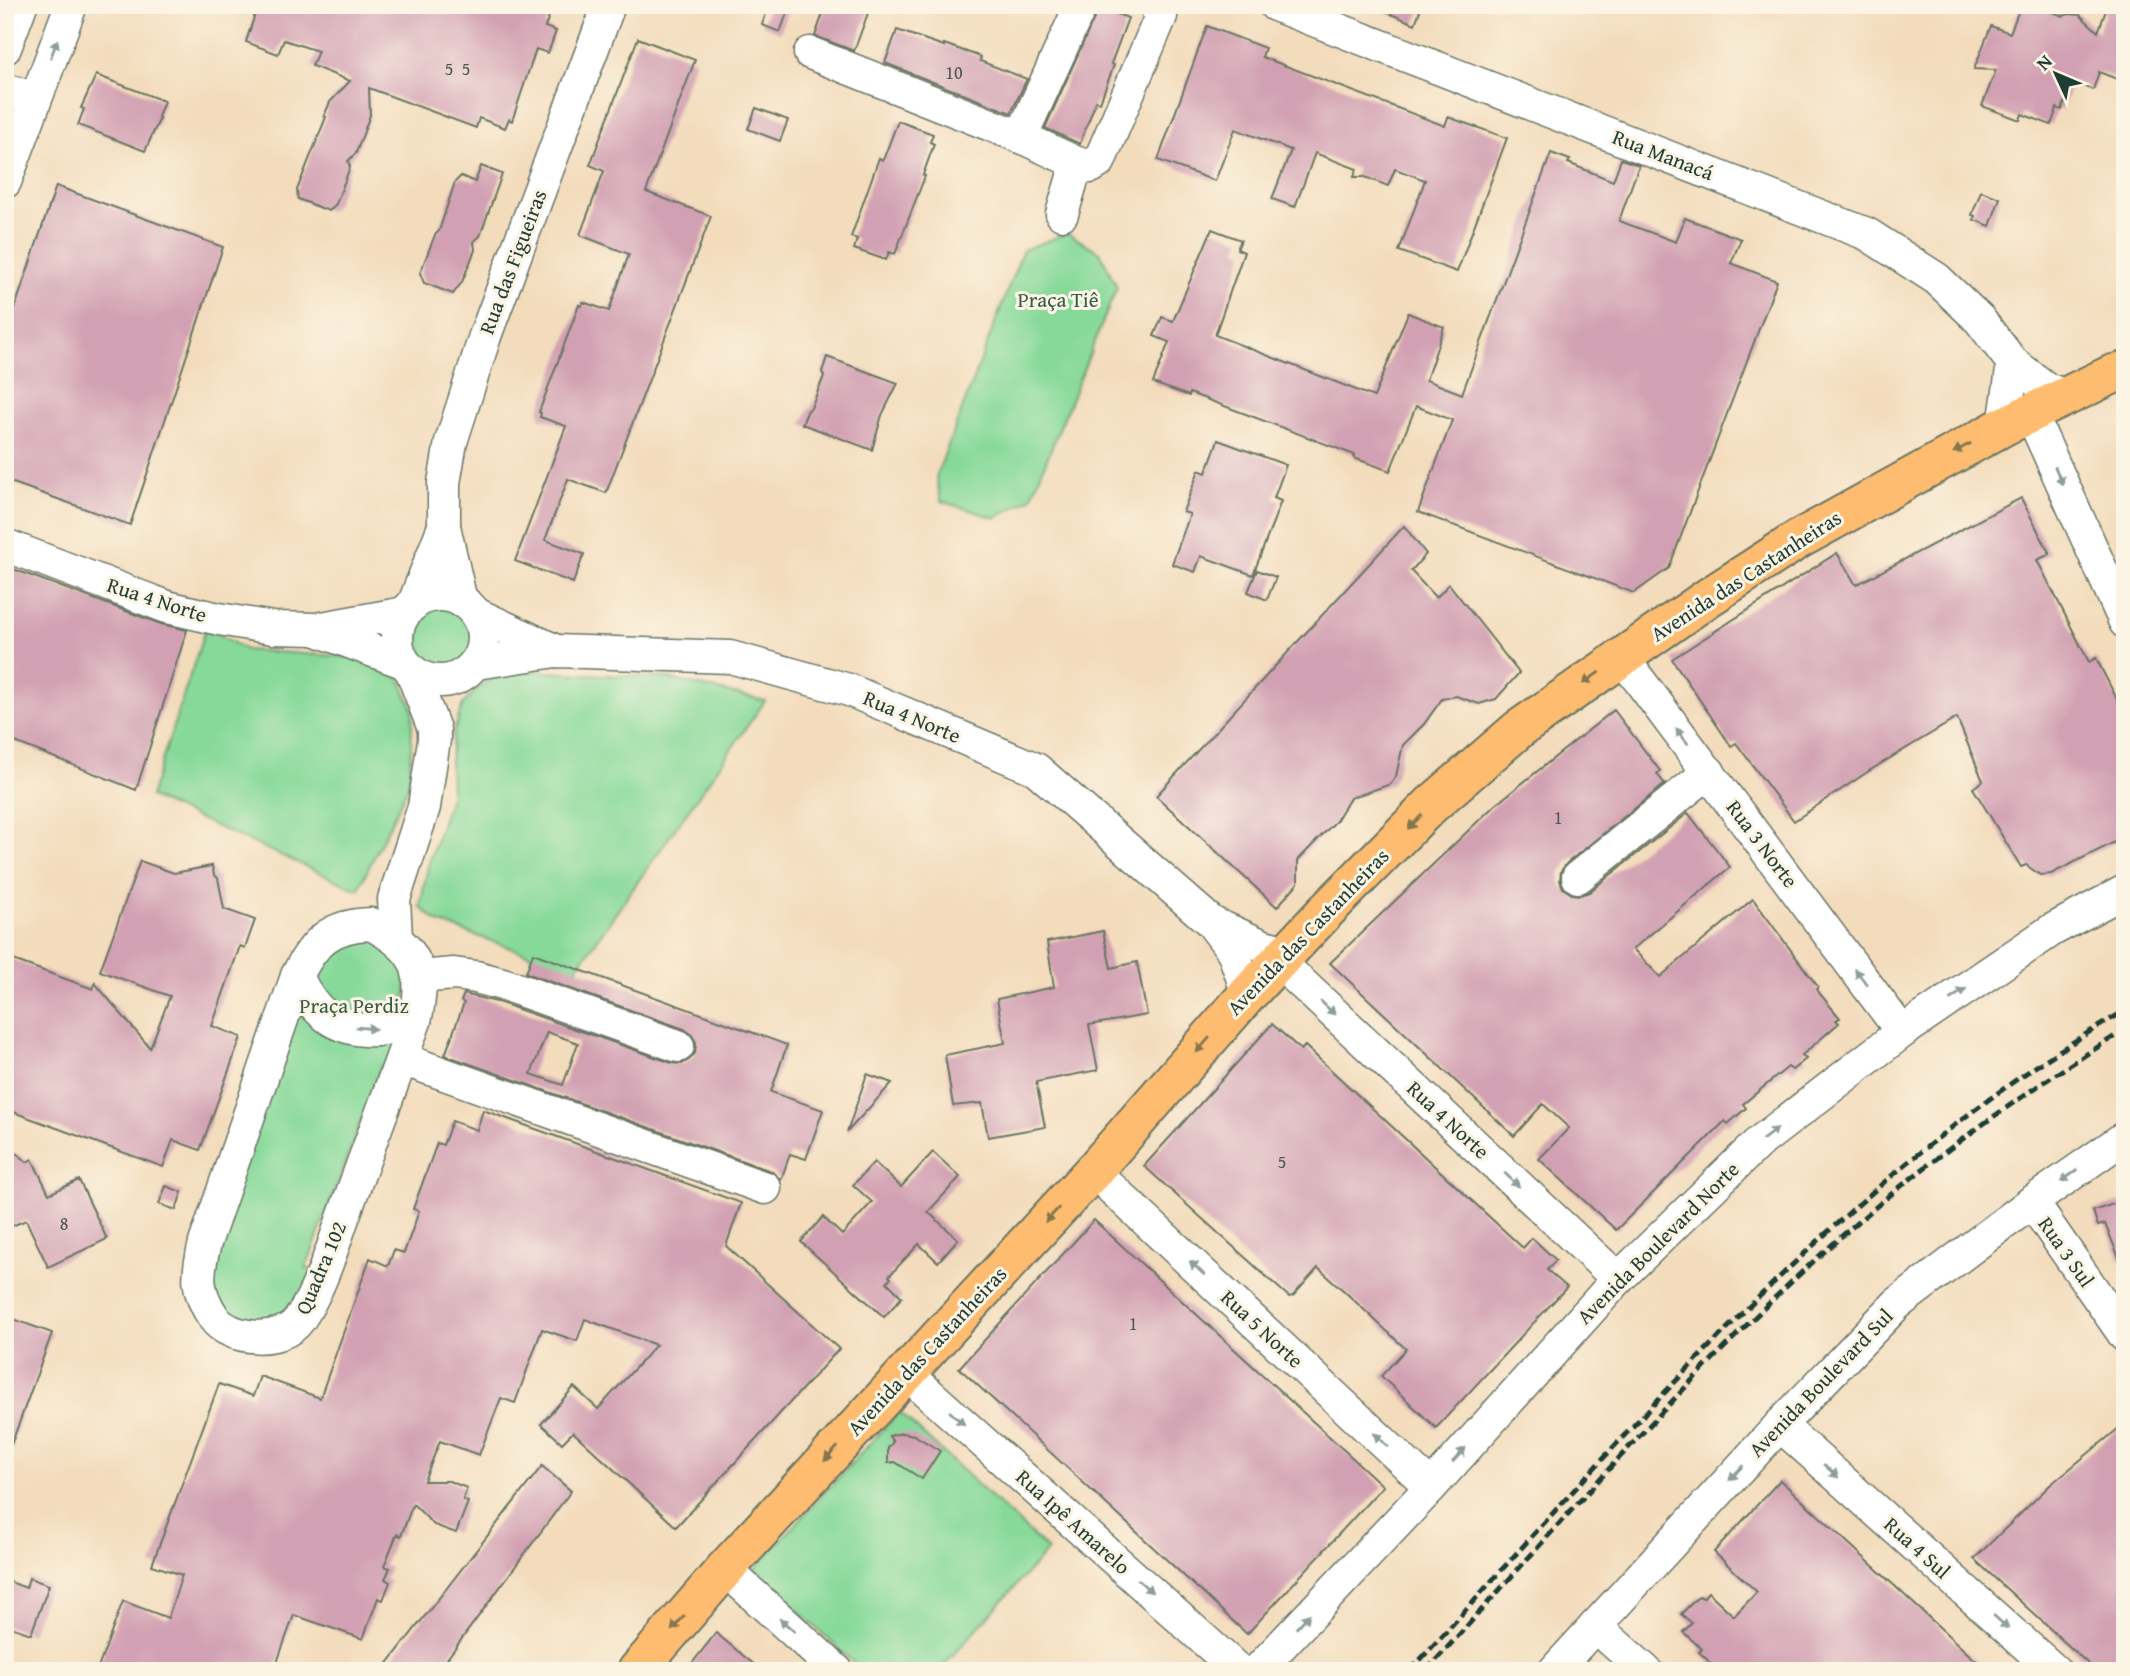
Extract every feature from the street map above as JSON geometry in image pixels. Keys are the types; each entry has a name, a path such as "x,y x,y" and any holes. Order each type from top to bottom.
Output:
{"main road":[{"name":"Avenida das Castanheiras","path":"637,1671 725,1569 1093,1171 1282,957 1431,806 1519,729 1799,539 2017,420 2125,371"}],"street":[{"path":"5,48 21,5"},
{"path":"5,182 71,5"},
{"name":"Rua das Figueiras","path":"468,608 444,526 444,483 451,442 474,366 609,5"},
{"path":"1021,137 1081,5"},
{"path":"810,53 1091,167 1099,162 1161,16 1156,5"},
{"name":"Rua Manacá","path":"1275,5 1867,234 1937,279 1979,319 2013,363 2047,389 2067,396"},
{"path":"5,90 34,102"},
{"path":"1062,214 1077,163"},
{"path":"2013,363 2017,420 2125,622"},
{"name":"Rua das Figueiras","path":"410,608 444,526"},
{"name":"Rua 4 Norte","path":"5,545 167,607 274,628 316,629 410,608"},
{"path":"383,931 424,807 434,729 483,641 482,627 468,608 440,595 426,597 410,608 399,624 396,637 398,651 408,667 434,729"},
{"name":"Rua 4 Norte","path":"468,608 556,651"},
{"name":"Rua 4 Norte","path":"316,629 408,667"},
{"name":"Rua 4 Norte","path":"469,669 556,651 730,657 849,690 1036,769 1211,922 1233,951 1248,994"},
{"name":"Rua 3 Norte","path":"1622,657 1902,1032"},
{"path":"408,667 423,679 436,681 450,681 469,669"},
{"path":"1578,877 1709,772"},
{"name":"Avenida Boulevard Norte","path":"1256,1671 1431,1487 1618,1279 1757,1144 1902,1032 2052,930 2125,891"},
{"name":"Rua 4 Norte","path":"1211,922 1265,946 1282,957 1618,1279"},
{"name":"Quadra 102","path":"354,925 383,931 411,953 419,977 420,999 415,1021 318,1283 298,1323 274,1337 247,1337 218,1323 204,1304 198,1285 198,1267 208,1234 297,976 309,952 338,929 354,925"},
{"path":"419,977 454,974 477,977 678,1046"},
{"path":"297,976 306,997 323,1015 348,1027 378,1030 415,1021"},
{"path":"402,1059 765,1188"},
{"name":"Avenida Boulevard Sul","path":"1554,1671 1780,1425 1897,1304 2032,1202 2125,1137"},
{"name":"Rua 5 Norte","path":"1093,1171 1431,1487"},
{"name":"Rua 3 Sul","path":"2032,1202 2125,1336"},
{"name":"Rua Ipê Amarelo","path":"906,1373 1239,1671"},
{"name":"Rua 4 Sul","path":"1780,1425 2055,1671"},
{"path":"725,1569 837,1671"},
{"path":"1595,1626 1646,1671"}],"green space":[{"name":"Praça Tiê","path":"1067,233 1100,252 1117,287 1031,498 995,518 941,501 936,477 1023,250"},
{"path":"440,595 453,599 463,607 481,626 484,637 483,648 469,669 447,681 435,682 424,679 417,673 399,650 397,639 403,619 410,611 419,603"},
{"path":"206,627 246,650 365,658 400,679 413,709 409,785 358,890 150,797"},
{"path":"507,670 666,678 765,701 575,971 438,922 420,907 428,866 451,794 450,761 454,731 463,704 480,686"},
{"name":"Praça Perdiz","path":"338,929 411,953 396,1071 381,1066 306,1268 322,1274 298,1323 218,1323 199,1267 279,1029"},
{"path":"899,1412 1048,1550 939,1671 862,1671 754,1569"}],"building":[{"path":"258,5 553,5 545,27 556,31 548,53 536,49 512,121 509,119 505,128 479,118 476,128 369,88 370,115 356,153 348,161 350,167 336,204 329,211 298,199 297,190 330,102 350,81 312,66 318,51 284,40 278,54 246,42"},
{"path":"769,5 790,5 780,32 762,25"},
{"path":"826,5 871,5 854,51 815,36"},
{"path":"1369,5 1422,5 1415,24"},
{"path":"2021,5 2035,5 2063,16 2080,15 2098,32 2108,5 2125,5 2125,82 2099,72 2093,90 2072,82 2062,110 2057,108 2051,125 2022,114 2020,120 1982,106 1996,70 1974,69 1991,26 2010,33"},
{"path":"1099,7 1128,18 1100,102 1096,101 1080,144 1045,128"},
{"path":"1207,26 1265,48 1262,57 1445,126 1448,117 1507,138 1457,272 1399,251 1425,180 1395,169 1388,186 1365,177 1354,177 1357,169 1315,153 1295,207 1272,199 1291,150 1235,129 1215,181 1158,160"},
{"path":"897,30 981,57 980,61 1027,79 1011,113 885,63"},
{"path":"638,38 695,60 646,192 711,216 606,493 568,479 545,540 584,554 573,583 515,561 566,426 540,417 539,412 579,305 583,302 609,311 629,254 580,235 604,171 590,165"},
{"path":"96,75 164,101 158,117 160,118 145,151 78,125 84,109 81,108"},
{"path":"756,108 788,120 780,141 748,129"},
{"path":"898,121 933,134 930,142 934,144 923,175 925,176 895,254 889,252 886,260 854,249 857,239 851,237 879,158 883,160"},
{"path":"1551,153 1570,160 1568,163 1613,181 1621,159 1639,165 1619,221 1676,242 1685,218 1741,239 1731,263 1777,281 1669,568 1634,593 1418,512 1452,420 1416,406 1390,471 1354,458 1355,455 1190,393 1189,396 1153,383 1169,342 1154,336 1162,317 1173,321 1212,229 1241,240 1237,249 1244,252 1215,335 1374,397 1408,313 1444,327 1426,380 1462,394"},
{"path":"481,166 502,174 480,236 474,241 475,250 462,282 453,294 424,283 420,273 439,231 455,182 461,176 475,182"},
{"path":"56,186 223,247 130,525 5,480 5,337"},
{"path":"1981,191 2000,198 1990,226 1974,220 1975,216 1972,215"},
{"path":"827,357 898,383 882,415 872,450 802,424 824,376 822,372"},
{"path":"1218,440 1286,465 1274,498 1281,501 1253,575 1201,556 1195,572 1172,564 1190,514 1183,512 1199,470 1206,473"},
{"path":"2021,498 2050,554 2037,560 2089,662 2096,658 2125,715 2125,837 2051,874 2040,875 2026,865 2021,867 1973,788 1983,781 1957,718 1872,769 1794,821 1736,743 1731,746 1672,659 1837,553 1856,585"},
{"path":"1404,526 1426,554 1411,571 1436,598 1449,584 1519,673 1496,699 1479,704 1456,696 1442,699 1424,724 1403,745 1396,776 1391,784 1350,798 1336,821 1298,860 1298,883 1277,907 1156,796"},
{"path":"5,566 161,624 187,630 136,790 5,738"},
{"path":"1257,570 1276,577 1267,600 1248,592"},
{"path":"1614,710 1660,771 1657,774 1665,784 1567,863 1561,871 1563,888 1572,894 1589,892 1688,813 1730,867 1633,949 1660,977 1753,899 1818,987 1816,989 1840,1018 1836,1020 1839,1023 1802,1055 1806,1059 1792,1070 1788,1067 1743,1104 1746,1108 1728,1124 1725,1121 1616,1230 1539,1159 1569,1128 1543,1104 1514,1136 1330,963 1495,805"},
{"path":"140,861 174,873 212,866 214,875 218,878 224,909 255,920 245,948 240,946 212,1026 241,1037 200,1150 173,1140 163,1167 5,1109 5,957 93,989 95,983 150,1048 170,996 100,971"},
{"path":"1103,931 1111,968 1137,962 1147,1015 1089,1025 1098,1070 1036,1082 1045,1127 988,1137 982,1103 953,1106 945,1055 1005,1043 997,999 1054,987 1047,942"},
{"path":"533,953 787,1045 771,1092 823,1110 806,1159 790,1154 781,1180 771,1171 445,1055 464,1003 461,1001 464,994 501,1003 672,1063 682,1064 695,1053 696,1042 684,1029 526,973","holes":["547,1032 578,1043 563,1085 531,1074"]},
{"path":"1272,1024 1301,1050 1305,1046 1523,1248 1532,1238 1556,1260 1547,1270 1567,1287 1436,1428 1381,1376 1406,1349 1344,1291 1318,1268 1293,1296 1289,1297 1144,1166"},
{"path":"867,1074 892,1083 847,1132"},
{"path":"483,1110 741,1203 726,1246 839,1349 676,1527 573,1432 562,1443 541,1424 574,1387 598,1409 656,1345 585,1319 577,1341 542,1329 515,1403 501,1398 479,1455 440,1441 424,1481 449,1481 467,1488 463,1500 468,1502 456,1533 434,1525 413,1504 401,1536 397,1534 384,1566 390,1568 385,1579 390,1582 383,1600 378,1598 363,1639 294,1615 274,1671 97,1671 123,1601 168,1618 182,1575 152,1565 219,1384 253,1396 260,1376 320,1398 370,1258 388,1266 394,1250 404,1253 419,1211 413,1209 437,1143 443,1145 452,1121 477,1130"},
{"path":"933,1152 960,1177 928,1212 958,1239 938,1262 919,1244 889,1276 891,1278 887,1282 902,1297 884,1317 801,1242 823,1217 842,1235 872,1202 853,1185 874,1162 901,1187"},
{"path":"5,1153 18,1154 27,1162 32,1159 49,1194 79,1180 107,1239 48,1267 26,1220 5,1229"},
{"path":"166,1186 182,1192 176,1210 159,1204"},
{"path":"2125,1200 2123,1267 2105,1224 2098,1226 2093,1211"},
{"path":"1094,1220 1383,1486 1247,1634 959,1368"},
{"path":"5,1316 52,1333 7,1456 5,1455"},
{"path":"2125,1423 2125,1671 2096,1671 1974,1559 2050,1485"},
{"path":"902,1433 914,1435 940,1451 922,1479 895,1462 888,1463 888,1448 893,1442 889,1436"},
{"path":"542,1466 571,1491 438,1671 382,1671"},
{"path":"1780,1480 1987,1671 1719,1671 1699,1652 1702,1649 1683,1632 1692,1623 1681,1614 1699,1596 1703,1598 1708,1592 1734,1616 1757,1592 1714,1552"},
{"path":"29,1578 49,1585 31,1634 5,1625 5,1580 26,1588"},
{"path":"716,1633 728,1643 762,1671 686,1671"}],"railway":[{"path":"1410,1671 1657,1401 1743,1312 1832,1228 1925,1148 2023,1075 2125,1011"},
{"path":"1426,1671 1676,1397 1835,1242 1904,1184 1976,1130 2049,1078 2125,1030"}]}
